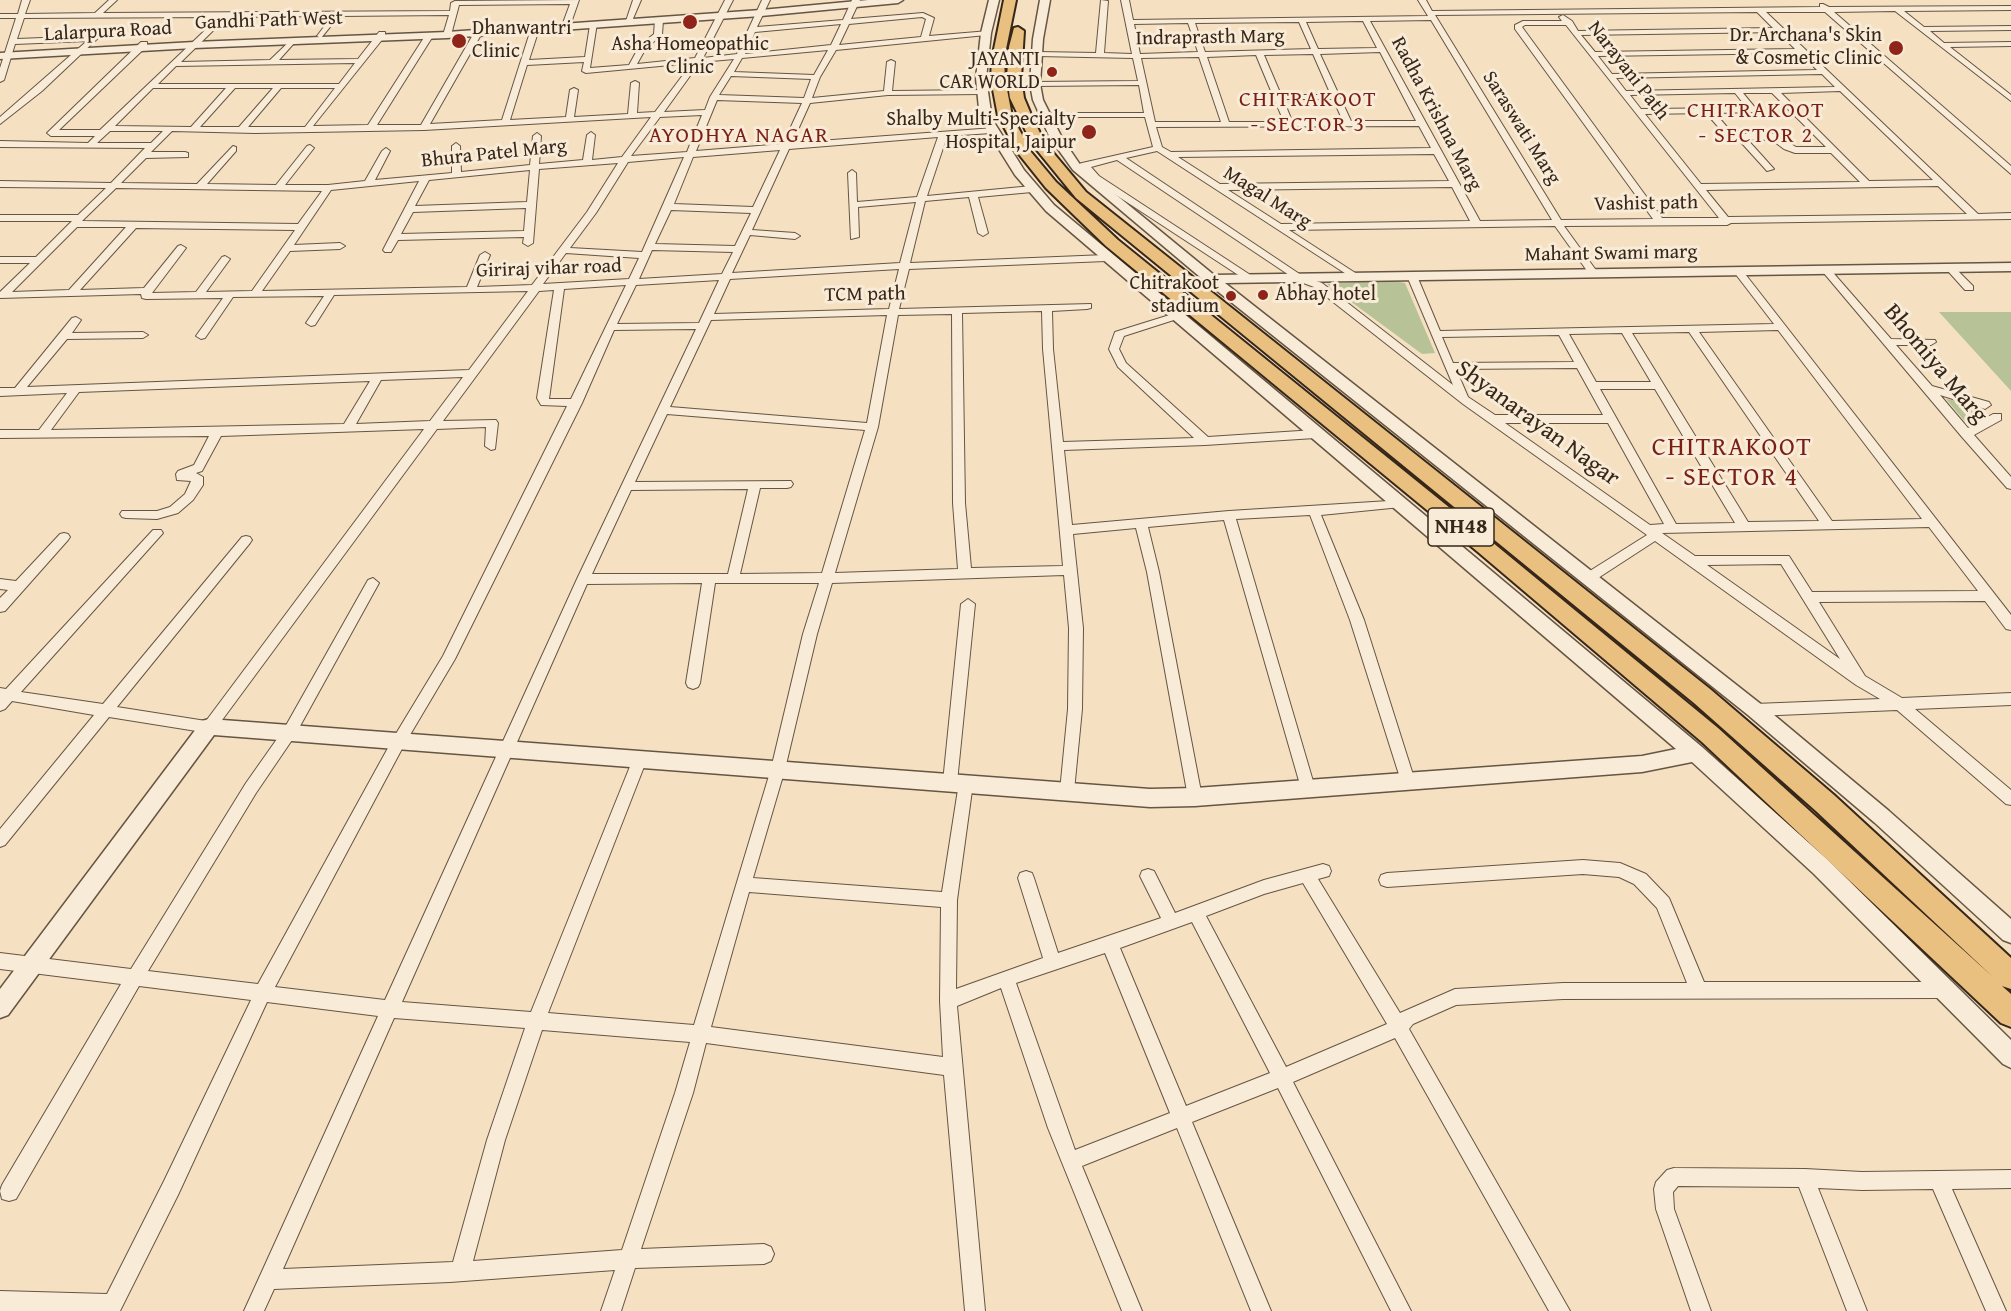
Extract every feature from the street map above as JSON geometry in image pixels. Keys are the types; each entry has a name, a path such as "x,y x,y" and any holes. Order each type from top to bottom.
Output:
{"highway":[{"name":"NH48","path":"1010,0 998,59 998,79 1005,116 1025,153 1051,185 1112,243 1494,554 1701,728 2011,1013"},
{"name":"NH48","path":"1025,0 1015,47 1014,78 1017,98 1038,144 1081,195 1702,696 1825,803 2011,976"}],"street":[{"path":"0,79 7,50 26,0"},
{"path":"96,15 113,0"},
{"path":"629,20 637,0"},
{"path":"0,1007 591,213 625,159 660,115 698,60 729,0"},
{"path":"0,1301 111,1307 171,1188 263,992 399,741 448,659 576,403 692,154 714,97 740,56 763,7 828,7 857,1 898,0"},
{"path":"994,0 987,33 981,92 986,118 991,130 1032,189 1106,258 1315,434 1401,503 1695,753 1821,867 2011,1056"},
{"path":"1045,0 1035,84 1043,115 1056,138 1122,207 1755,710 1882,817 2011,933"},
{"path":"1081,166 1158,148 1125,0"},
{"name":"Saraswati Marg","path":"1422,0 1558,223 1593,273"},
{"path":"1816,0 2011,171"},
{"path":"448,34 456,2 574,1 567,23"},
{"path":"254,1311 392,1009 583,579 726,276 816,77 857,1"},
{"name":"Gandhi Path West","path":"196,43 321,36 448,34 567,23 721,14 763,7 857,1"},
{"path":"1100,55 1104,1"},
{"path":"154,13 161,7"},
{"path":"319,14 325,7"},
{"name":"Narayani Path","path":"1560,13 2011,8"},
{"path":"1897,9 2011,99"},
{"path":"1759,10 1976,217"},
{"path":"0,16 154,13 225,15 452,13"},
{"path":"1130,22 1560,13"},
{"name":"Narayani Path","path":"1560,13 1595,54 1726,222"},
{"path":"321,36 337,14"},
{"name":"Lalarpura Road","path":"7,50 83,50 196,43 429,36 721,14"},
{"path":"90,145 225,15"},
{"path":"753,30 928,16 930,18 924,39"},
{"name":"Radha Krishna Marg","path":"1365,18 1477,225"},
{"path":"1301,19 1348,124"},
{"path":"631,67 643,47 658,35 659,20"},
{"path":"1191,21 1226,124"},
{"path":"1569,23 1523,23 1518,27 1660,222"},
{"path":"594,25 586,71 987,33"},
{"path":"1924,29 2011,28"},
{"path":"505,123 535,29"},
{"path":"1577,33 1780,30"},
{"path":"424,127 478,33"},
{"path":"307,129 381,36"},
{"path":"371,128 429,36"},
{"path":"0,121 83,50 93,38 7,50"},
{"path":"0,40 7,50"},
{"path":"273,62 292,41"},
{"path":"1944,45 2011,44"},
{"path":"142,46 51,133 105,130 424,127 708,112"},
{"name":"Indraprasth Marg","path":"1038,54 1137,56 1383,50"},
{"path":"1595,54 1802,51"},
{"path":"1258,53 1289,124"},
{"path":"524,63 588,59"},
{"path":"174,64 361,61"},
{"path":"888,93 891,62"},
{"path":"1612,76 1824,72"},
{"path":"730,74 816,77"},
{"path":"632,116 635,83"},
{"path":"1035,84 1143,83"},
{"path":"152,86 341,86"},
{"path":"193,129 233,86"},
{"path":"242,129 279,86"},
{"path":"1624,93 1841,89"},
{"path":"570,119 574,90"},
{"path":"1640,112 1753,110 1737,91"},
{"path":"1775,91 1866,183"},
{"path":"714,97 807,101 888,93 981,92"},
{"path":"1277,97 1336,97"},
{"path":"1709,112 1729,134 1741,137 1774,137 1790,149 1835,150"},
{"path":"1043,115 1226,124 1422,123"},
{"path":"1,295 170,129"},
{"name":"Bhura Patel Marg","path":"0,184 328,188 532,167 991,130"},
{"path":"611,1311 702,1034 725,945 778,769 810,634 872,427 893,312 921,199 943,134"},
{"path":"586,163 591,135"},
{"path":"395,237 528,238 532,167 537,136"},
{"path":"1741,137 1770,169"},
{"path":"0,144 152,146"},
{"path":"456,146 457,176"},
{"path":"279,187 310,148"},
{"name":"Magal Marg","path":"1158,148 1356,278"},
{"path":"200,186 233,149"},
{"path":"368,185 386,151"},
{"path":"1166,155 1437,152"},
{"path":"143,155 185,155"},
{"name":"Shyanarayan Nagar","path":"1119,158 1301,279 1318,285 1467,401 1862,681 1899,703 2011,799"},
{"path":"1081,166 1252,280"},
{"path":"852,173 854,237"},
{"path":"388,250 425,179"},
{"path":"1698,187 1941,183"},
{"path":"1216,187 1454,184"},
{"path":"255,294 328,188"},
{"path":"854,205 1032,189"},
{"path":"973,195 983,232"},
{"path":"410,209 529,204"},
{"path":"668,207 756,210"},
{"name":"Vashist path","path":"1281,227 2011,216"},
{"path":"0,218 133,225 300,227"},
{"path":"73,292 133,225"},
{"path":"746,232 795,236"},
{"path":"286,248 340,246"},
{"path":"147,291 181,248"},
{"path":"564,250 738,249"},
{"path":"471,290 485,255"},
{"name":"Giriraj vihar road","path":"1,295 147,291 146,296 230,295 535,288 906,266 1106,258"},
{"path":"200,295 225,259"},
{"path":"0,261 38,260"},
{"name":"Mahant Swami marg","path":"1211,279 2011,267"},
{"path":"1950,268 1970,288"},
{"name":"Bhomiya Marg","path":"1826,270 2011,485"},
{"path":"1739,272 2011,625"},
{"path":"1412,276 1449,366 1467,401"},
{"path":"559,287 543,398 545,402 576,403"},
{"path":"311,323 331,292"},
{"path":"201,336 230,295"},
{"name":"TCM path","path":"611,327 893,312 1087,306"},
{"path":"1047,308 1048,349 1071,570 1076,667 1075,709 1067,791"},
{"path":"957,311 959,503 965,573"},
{"path":"1176,316 1119,334 1114,349 1122,365 1205,441"},
{"path":"18,392 76,320"},
{"path":"1436,334 1781,327"},
{"path":"1692,329 1828,524"},
{"path":"1625,330 1743,525"},
{"path":"1562,331 1609,419 1672,528"},
{"path":"64,336 143,335"},
{"path":"1889,342 1931,342"},
{"path":"1449,366 1580,365"},
{"path":"0,392 472,373"},
{"path":"347,429 377,377"},
{"path":"1591,386 1658,385"},
{"path":"1927,388 1985,405"},
{"path":"42,434 76,389"},
{"path":"663,410 872,427"},
{"path":"1966,434 1997,417"},
{"path":"1495,419 1609,419"},
{"path":"0,434 217,432 492,423 491,446"},
{"path":"126,514 157,515 174,510 189,497 197,485 197,477 181,477 182,474 198,468 217,432"},
{"path":"1057,446 1205,441 1315,434"},
{"path":"733,578 755,484"},
{"path":"627,486 787,484"},
{"path":"1066,530 1228,514 1314,511 1401,503"},
{"path":"1314,511 1357,620 1408,781"},
{"path":"1228,514 1308,788"},
{"path":"1141,523 1153,572 1195,797"},
{"path":"1590,577 1651,532 1672,528 1931,523"},
{"path":"3,698 157,533"},
{"path":"0,607 64,537"},
{"path":"0,840 246,540"},
{"path":"1691,561 1785,559 1862,681"},
{"path":"583,579 827,578 1071,570"},
{"path":"693,683 709,578"},
{"path":"9,1192 91,1049 251,788 289,733 373,583"},
{"path":"0,584 20,586"},
{"path":"1809,597 1988,596"},
{"path":"968,604 949,900 948,1001 975,1311"},
{"path":"3,698 106,710 209,727 1150,798 1195,797 1642,765 1695,753"},
{"path":"1755,710 2011,699"},
{"path":"460,1271 496,1140 537,1019 640,759"},
{"path":"1387,880 1583,867 1620,870 1640,879 1663,903 1699,991"},
{"path":"948,1001 1006,978 1110,944 1264,887 1315,873 1399,1028 1560,1311"},
{"path":"1148,876 1171,922"},
{"path":"1026,878 1053,962"},
{"path":"744,884 949,900"},
{"path":"1196,913 1401,1311"},
{"path":"1110,944 1180,1118 1262,1311"},
{"path":"0,962 32,964 392,1009 702,1034 952,1066"},
{"path":"1006,978 1070,1161 1132,1311"},
{"path":"1070,1161 1281,1078 1399,1028 1407,1018 1455,997 1563,991 1944,990"},
{"path":"1701,1311 1665,1209 1663,1189 1674,1177 1862,1181 2011,1179"},
{"path":"1805,1178 1857,1311"},
{"path":"1938,1180 1996,1311"},
{"path":"269,1279 460,1271 627,1259 764,1254"}],"green space":[{"path":"1388,280 1405,283 1435,353 1422,354 1327,284"},
{"path":"1939,312 2011,312 2011,391"},
{"path":"1946,399 1963,402 1972,408 1978,415 1977,421 1967,424"}],"place":[{"name":"Asha Homeopathic Clinic","path":"690,22"},
{"name":"Dhanwantri Clinic","path":"459,41"},
{"name":"Dr. Archana's Skin & Cosmetic Clinic","path":"1896,48"},
{"name":"JAYANTI CAR WORLD","path":"1052,72"},
{"name":"Shalby Multi-Specialty Hospital, Jaipur","path":"1089,132"},
{"name":"Abhay hotel","path":"1263,295"},
{"name":"Chitrakoot stadium","path":"1231,296"}],"district":[{"name":"CHITRAKOOT - SECTOR 3","path":"1308,112"},
{"name":"CHITRAKOOT - SECTOR 2","path":"1756,124"},
{"name":"AYODHYA NAGAR","path":"739,136"},
{"name":"CHITRAKOOT - SECTOR 4","path":"1732,463"}]}
